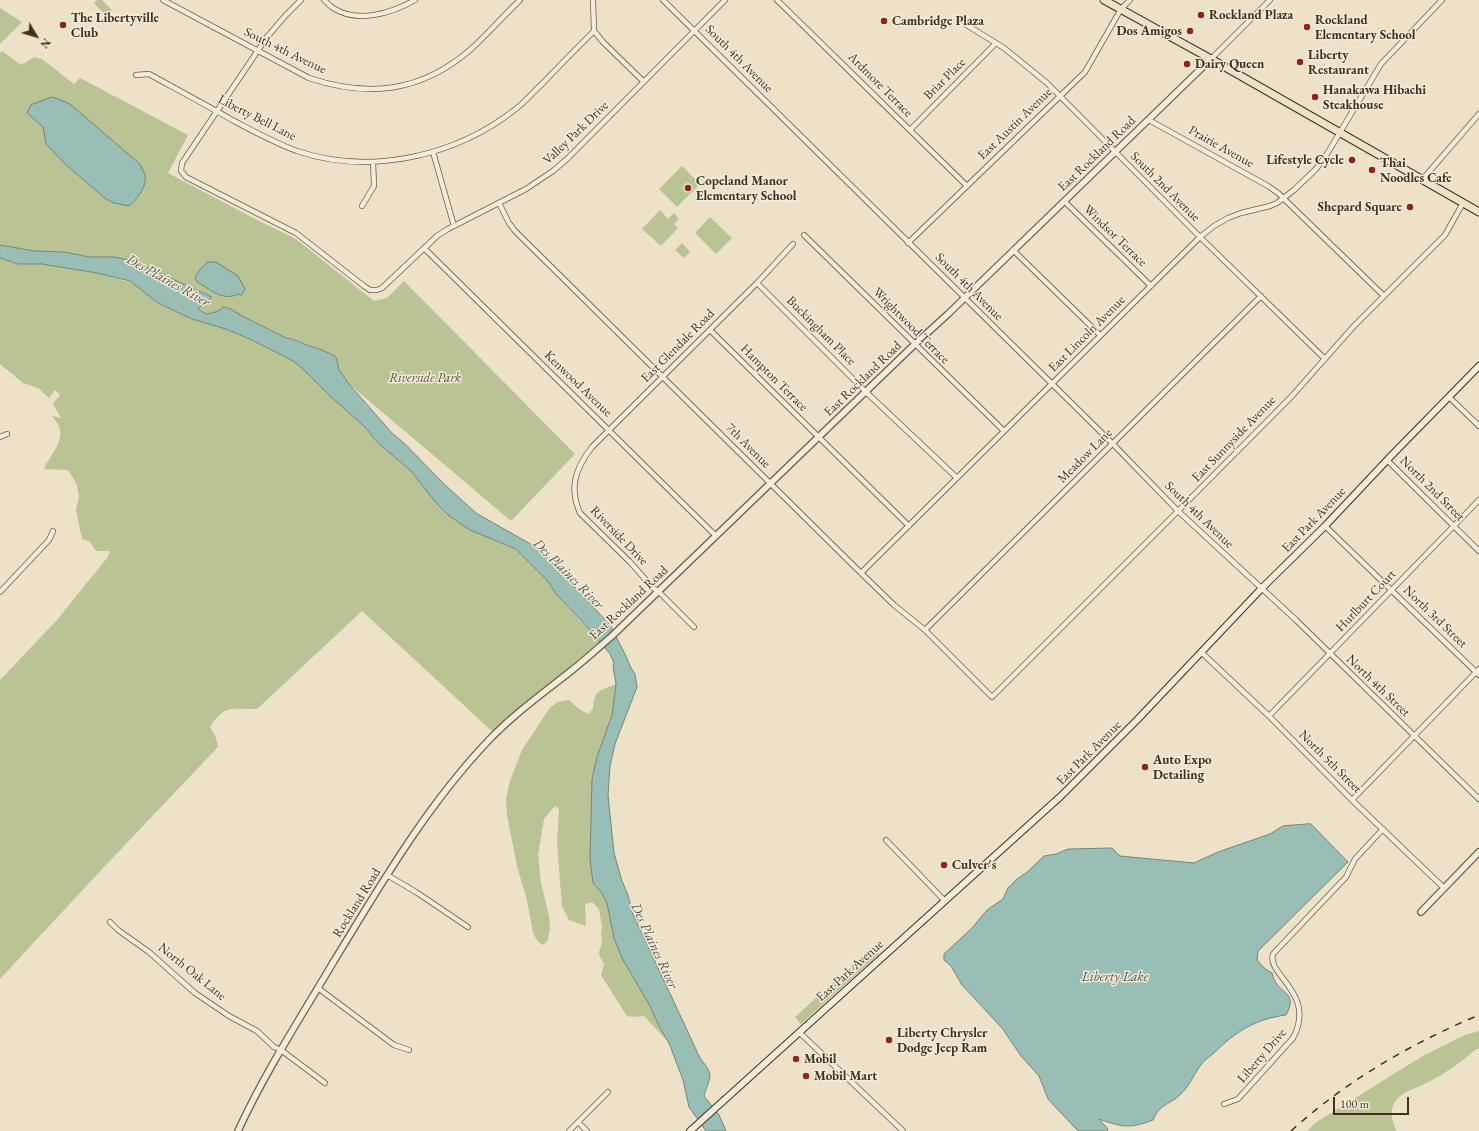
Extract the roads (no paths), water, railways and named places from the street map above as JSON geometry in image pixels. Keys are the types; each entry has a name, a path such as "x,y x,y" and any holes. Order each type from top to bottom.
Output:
{"main road":[{"path":"1104,0 1211,59 1479,212"},
{"name":"East Park Avenue","path":"692,1130 721,1102 1061,796 1143,714 1261,589 1479,366"}],"street":[{"name":"South 4th Avenue","path":"163,0 309,78 328,84 376,90 402,85 431,76 451,64 470,49 520,0"},
{"path":"217,111 258,51 286,14 301,0"},
{"path":"324,0 334,8 345,13 359,15 390,12 415,0"},
{"path":"593,0 594,31 603,42 644,82"},
{"name":"South 4th Avenue","path":"663,0 1113,444 1178,511 1261,589"},
{"name":"Valley Park Drive","path":"217,111 182,163 181,168 183,174 206,188 296,233 364,286 370,290 376,290 385,286 437,236 526,189 553,171 568,158 725,0"},
{"name":"Ardmore Terrace","path":"778,0 967,186"},
{"name":"East Austin Avenue","path":"908,243 1086,72 1121,9 1130,0"},
{"path":"1211,59 1270,0"},
{"name":"East Lincoln Avenue","path":"861,573 1200,237 1228,218 1240,213 1270,206 1294,190 1316,169 1328,154 1381,64 1442,0"},
{"name":"South 2nd Avenue","path":"965,24 995,44 1004,48 1047,83 1059,97 1200,237 1325,359"},
{"name":"Liberty Bell Lane","path":"136,75 149,74 275,142 298,151 328,159 373,162 420,156 480,133 518,107 594,31"},
{"name":"Briar Place","path":"910,130 995,44"},
{"name":"East Rockland Road","path":"524,708 592,654 624,624 914,345 965,298 1211,59"},
{"path":"1422,180 1479,114"},
{"name":"Prairie Avenue","path":"1148,120 1268,186 1283,198 1384,296"},
{"path":"433,152 454,226"},
{"path":"362,206 374,186 373,162"},
{"name":"Windsor Terrace","path":"1064,201 1150,286"},
{"name":"7th Avenue","path":"499,203 509,223 515,231 861,573 894,605 925,630 992,697"},
{"name":"East Sunnyside Avenue","path":"992,697 1291,397 1354,326 1445,235 1464,203"},
{"name":"Wrightwood Terrace","path":"804,235 1004,432"},
{"name":"East Glendale Road","path":"581,464 592,448 609,430 757,283 793,244"},
{"name":"Kenwood Avenue","path":"424,248 716,536"},
{"path":"1013,250 1100,336"},
{"name":"Buckingham Place","path":"757,283 866,392 957,478"},
{"name":"Meadow Lane","path":"925,630 1261,296"},
{"name":"Hampton Terrace","path":"710,330 909,526"},
{"path":"1449,397 1479,426"},
{"path":"0,437 7,434"},
{"name":"North 2nd Street","path":"1387,460 1479,551"},
{"name":"Riverside Drive","path":"581,464 575,478 574,492 580,513 694,627"},
{"name":"Hurlburt Court","path":"1269,716 1479,500"},
{"name":"North 3rd Street","path":"1324,526 1478,672"},
{"path":"0,592 49,540 53,531"},
{"name":"North 4th Street","path":"1261,589 1296,620 1479,799"},
{"name":"North 5th Street","path":"1201,652 1269,716 1352,800 1444,888"},
{"path":"1352,800 1478,672"},
{"name":"Rockland Road","path":"238,1131 271,1066 387,875 417,829 463,769 490,739 524,708"},
{"name":"Liberty Drive","path":"1224,1104 1238,1099 1293,1038 1299,1023 1299,1006 1292,990 1273,964 1272,958 1275,951 1344,880 1355,859 1383,829"},
{"path":"886,840 944,901"},
{"path":"1421,912 1479,852"},
{"path":"387,875 416,892 468,927"},
{"name":"North Oak Lane","path":"110,922 118,930 149,952 195,993 229,1016 257,1031 274,1047 281,1050 325,1083"},
{"path":"318,988 394,1045 410,1050"},
{"path":"800,1032 903,1131"},
{"path":"569,1131 608,1092"},
{"path":"578,1122 587,1131"}],"water":[{"path":"53,97 70,104 140,164 145,177 144,185 134,202 129,206 114,203 106,199 65,164 46,144 43,127 27,113 31,105"},
{"name":"Des Plaines River","path":"0,245 34,251 65,252 89,257 114,257 133,261 212,297 198,309 206,314 216,312 224,307 231,309 286,338 322,350 336,357 339,370 349,384 392,433 405,444 443,483 476,513 534,546 548,558 610,625 635,674 637,687 615,744 610,766 608,795 614,853 633,914 700,1058 708,1069 710,1076 704,1096 719,1115 726,1131 706,1131 689,1107 683,1080 669,1043 650,1006 622,958 614,938 607,903 601,892 593,883 590,859 592,779 597,757 612,715 616,684 613,666 614,663 610,654 582,621 557,595 546,579 516,549 470,530 448,515 437,504 411,471 377,442 365,427 293,361 252,340 226,329 192,319 158,303 130,281 97,273 42,264 18,264 0,258"},
{"path":"208,262 216,262 238,276 245,289 242,295 222,296 197,282 195,278 196,276 200,269"},
{"name":"Liberty Lake","path":"1311,824 1348,862 1258,951 1257,960 1264,968 1272,973 1274,980 1289,997 1290,1007 1286,1015 1255,1023 1230,1039 1204,1061 1177,1098 1162,1107 1153,1120 1145,1123 1126,1126 1113,1124 1099,1119 1108,1129 1107,1131 1081,1131 1076,1129 1048,1099 1039,1076 1021,1056 1002,1028 962,985 951,966 944,960 944,954 972,928 987,910 1003,899 1008,888 1017,879 1026,873 1044,856 1056,854 1068,849 1112,848 1120,856 1194,863 1218,852 1270,834 1283,826"}],"railway":[{"path":"1291,1131 1334,1096 1380,1065 1428,1038 1479,1015"}],"place":[{"name":"Rockland Plaza","path":"1201,15"},
{"name":"Cambridge Plaza","path":"884,21"},
{"name":"The Libertyville Club","path":"63,25"},
{"name":"Rockland Elementary School","path":"1307,27"},
{"name":"Dos Amigos","path":"1190,31"},
{"name":"Liberty Restaurant","path":"1300,62"},
{"name":"Dairy Queen","path":"1187,64"},
{"name":"Hanakawa Hibachi Steakhouse","path":"1315,97"},
{"name":"Lifestyle Cycle","path":"1352,160"},
{"name":"Thai Noodles Cafe","path":"1372,170"},
{"name":"Copeland Manor Elementary School","path":"688,188"},
{"name":"Shepard Square","path":"1410,207"},
{"name":"Auto Expo Detailing","path":"1145,767"},
{"name":"Culver's","path":"944,865"},
{"name":"Liberty Chrysler Dodge Jeep Ram","path":"889,1040"},
{"name":"Mobil","path":"796,1059"},
{"name":"Mobil Mart","path":"806,1076"}],"park label":[{"name":"Riverside Park","path":"425,378"}]}
